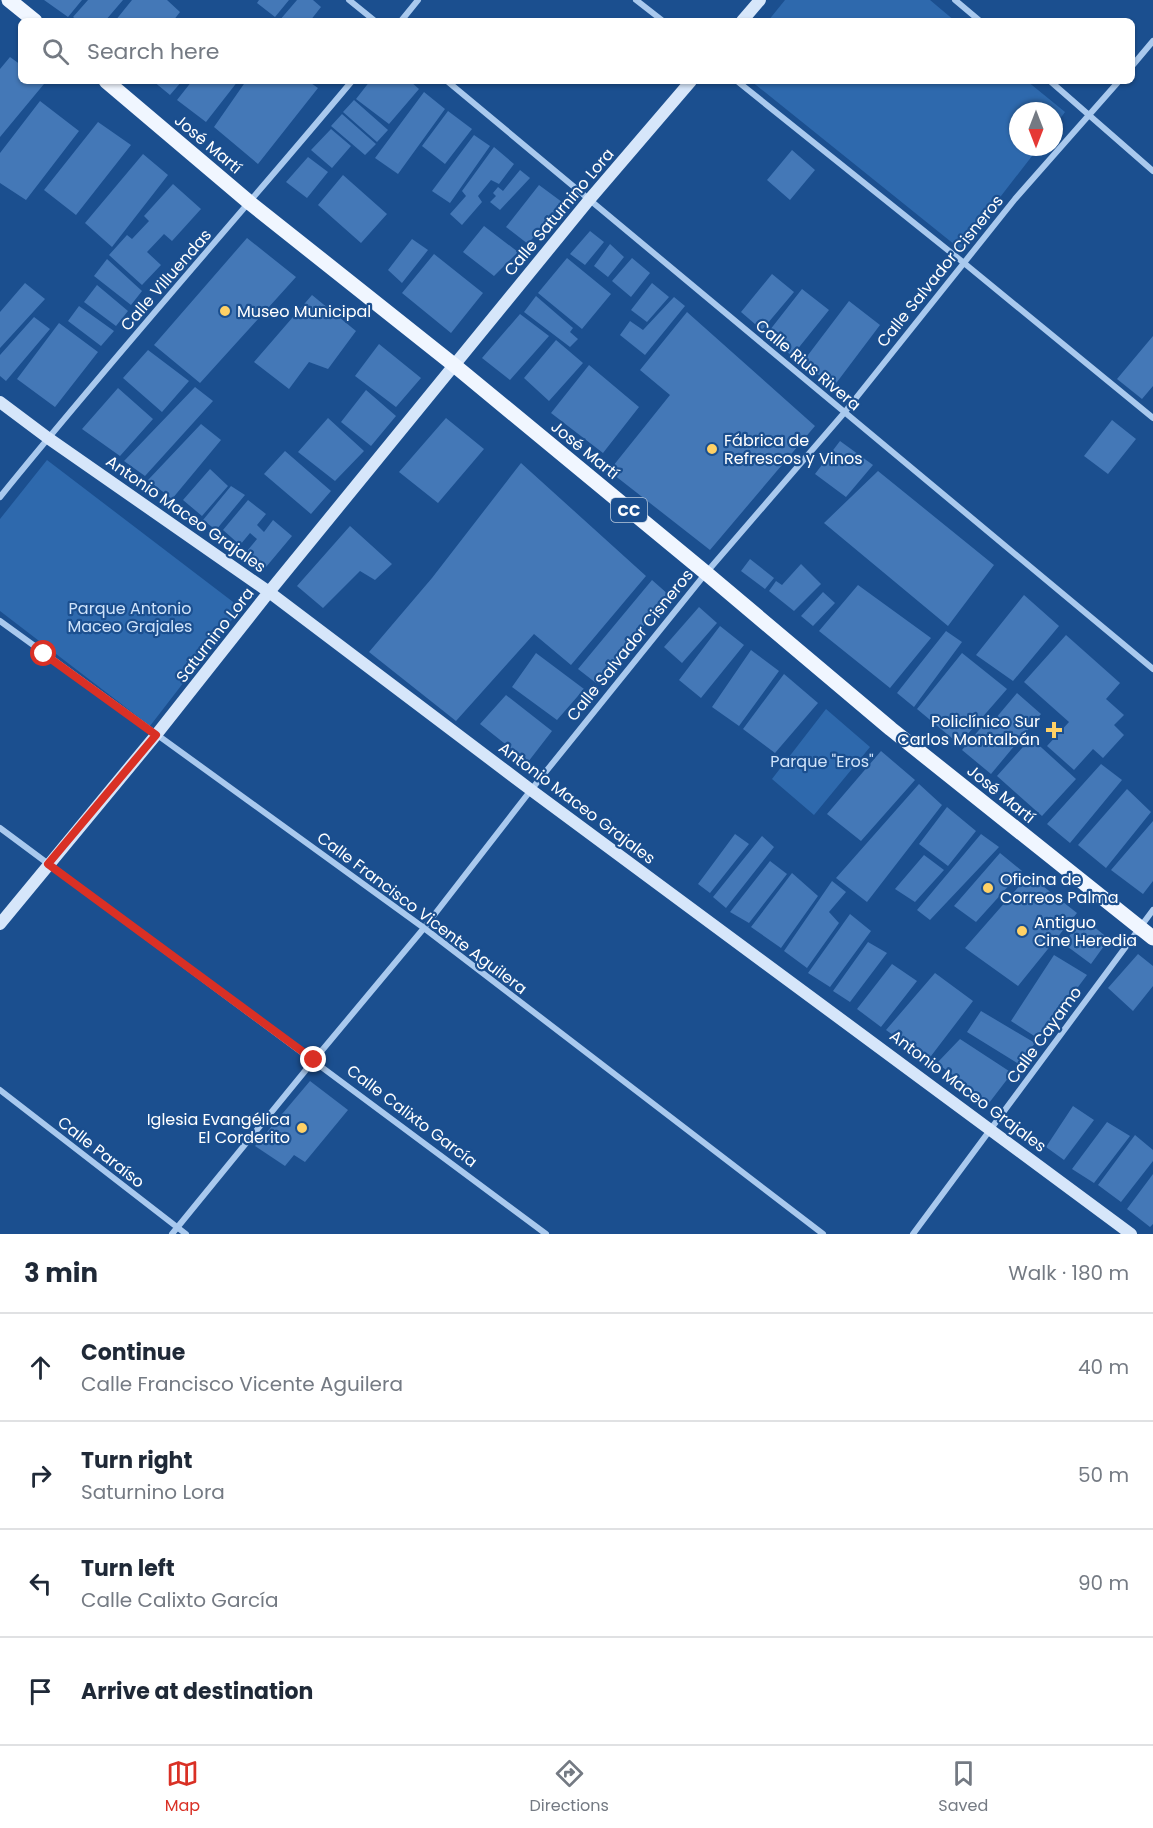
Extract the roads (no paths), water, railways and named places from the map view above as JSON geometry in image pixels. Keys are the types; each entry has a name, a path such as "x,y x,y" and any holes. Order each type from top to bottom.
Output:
{"main road":[{"path":"9,0 31,18"},
{"name":"José Martí","path":"110,84 250,203 454,365 891,729 1153,938"}],"street":[{"path":"350,0 371,18"},
{"path":"403,18 418,0"},
{"path":"636,0 659,18"},
{"path":"745,18 760,0"},
{"path":"955,0 976,18"},
{"path":"1135,62 1153,41"},
{"name":"Calle Villuendas","path":"0,497 349,84"},
{"name":"Calle Rius Rivera","path":"451,84 1153,669"},
{"name":"Calle Saturnino Lora","path":"454,365 589,200 688,84"},
{"path":"741,84 1153,418"},
{"path":"1053,84 1153,171"},
{"name":"Calle Salvador Cisneros","path":"172,1234 424,928 531,790 706,573 844,413 1015,199 1116,84"},
{"name":"Saturnino Lora","path":"0,924 156,735 454,365"},
{"name":"Antonio Maceo Grajales","path":"0,402 269,592 531,790 1131,1234"},
{"name":"Calle Francisco Vicente Aguilera","path":"0,621 424,928 823,1234"},
{"name":"Calle Calixto García","path":"0,828 546,1234"},
{"name":"Calle Cayamo","path":"913,1234 1153,910"},
{"name":"Calle Paraíso","path":"0,1090 186,1234"}],"place":[{"name":"Museo Municipal","path":"225,311"},
{"name":"Fábrica de Refrescos y Vinos","path":"712,449"},
{"name":"Policlínico Sur Carlos Montalbán","path":"1054,730"},
{"name":"Oficina de Correos Palma","path":"988,888"},
{"name":"Antiguo Cine Heredia","path":"1022,931"},
{"name":"Iglesia Evangélica El Corderito","path":"302,1128"}],"park label":[{"name":"Parque Antonio Maceo Grajales","path":"130,617"},
{"name":"Parque \"Eros\"","path":"822,761"}]}
